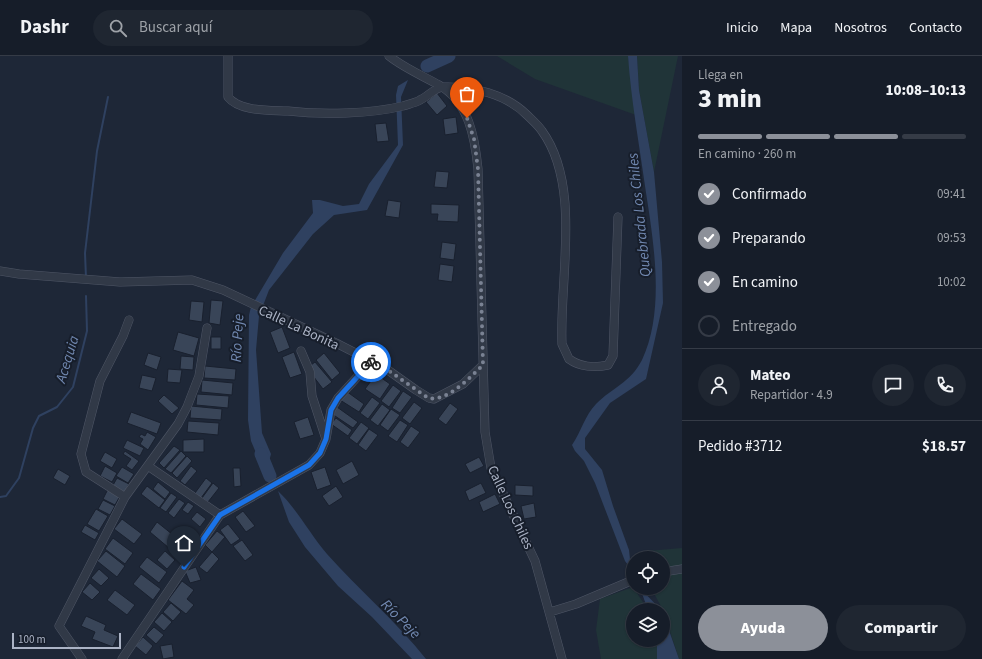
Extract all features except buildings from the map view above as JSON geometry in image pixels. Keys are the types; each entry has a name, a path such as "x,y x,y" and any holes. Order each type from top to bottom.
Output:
{"street":[{"path":"228,56 228,97 232,102 242,106 325,113 392,108 421,100 442,87 484,91 500,97 521,109 542,130 558,165 566,210 562,344 569,359 581,365 599,367 608,365 613,356 618,217"},
{"name":"Calle Los Chiles","path":"389,56 396,62 442,87 456,100 464,111 472,131 477,155 485,432 488,457 496,479 533,554 562,659"},
{"name":"Calle La Bonita","path":"0,271 19,274 120,282 192,280 223,290 336,343 385,368 428,398 434,399 464,384 483,365"},
{"path":"125,497 86,472 81,454 100,381 123,336 129,320"},
{"path":"82,659 59,626 125,497 178,424 187,407 199,376 207,328"},
{"path":"301,351 310,372 312,396 326,439"},
{"path":"122,659 220,515 309,465 320,453 326,439 331,410 338,398 371,362"},
{"path":"148,466 220,515"},
{"path":"670,571 682,569"},
{"path":"550,612 576,604 626,583"}],"green space":[{"path":"497,56 628,56 636,115 535,79"},
{"path":"637,56 678,56 654,172 639,90"},
{"path":"682,548 682,659 679,659 670,631 670,603 659,603 655,595 670,595 670,551 647,551"},
{"path":"626,590 626,595 638,595 643,603 626,603 626,647 657,647 657,659 601,659 596,630 600,599"}],"water":[{"path":"628,56 637,56 639,90 654,172 662,262 663,303 646,379 610,403 585,438 585,449 602,470 629,550 626,551 626,562 595,483 584,461 572,445 592,408 602,398 627,380 637,368 642,360 649,340 654,319 656,274 654,251"},
{"path":"408,80 401,97 403,145 367,210 334,215 313,234 269,290 259,316 256,350 262,433 271,454 267,469 262,467 251,441 248,420 249,315 251,307 283,253 313,213 312,200 320,200 343,206 359,204 369,184 398,145 396,95 398,86"},
{"path":"278,491 285,498 327,554 426,659 412,659 372,617 338,586 305,547 289,522"},
{"path":"643,595 647,595 654,603 645,603"},
{"path":"670,633 679,659 657,659 657,647 670,647"}],"waterway":[{"name":"Río Peje","path":"427,66 449,56"},
{"name":"Acequia","path":"86,278 85,253 97,151 108,97"},
{"name":"Acequia","path":"0,497 6,496 19,478 33,428 39,416 57,407 73,387 87,331 86,296"},
{"name":"Río Peje","path":"261,454 270,476"}],"way so far":[{"path":"371,362 385,368 428,398 434,399 464,384 483,365 478,169 474,139 467,118"}],"route":[{"path":"184,567 220,515 309,465 320,453 326,439 331,410 338,398 371,362"}],"water label":[{"name":"Quebrada Los Chiles","path":"639,215"}]}
